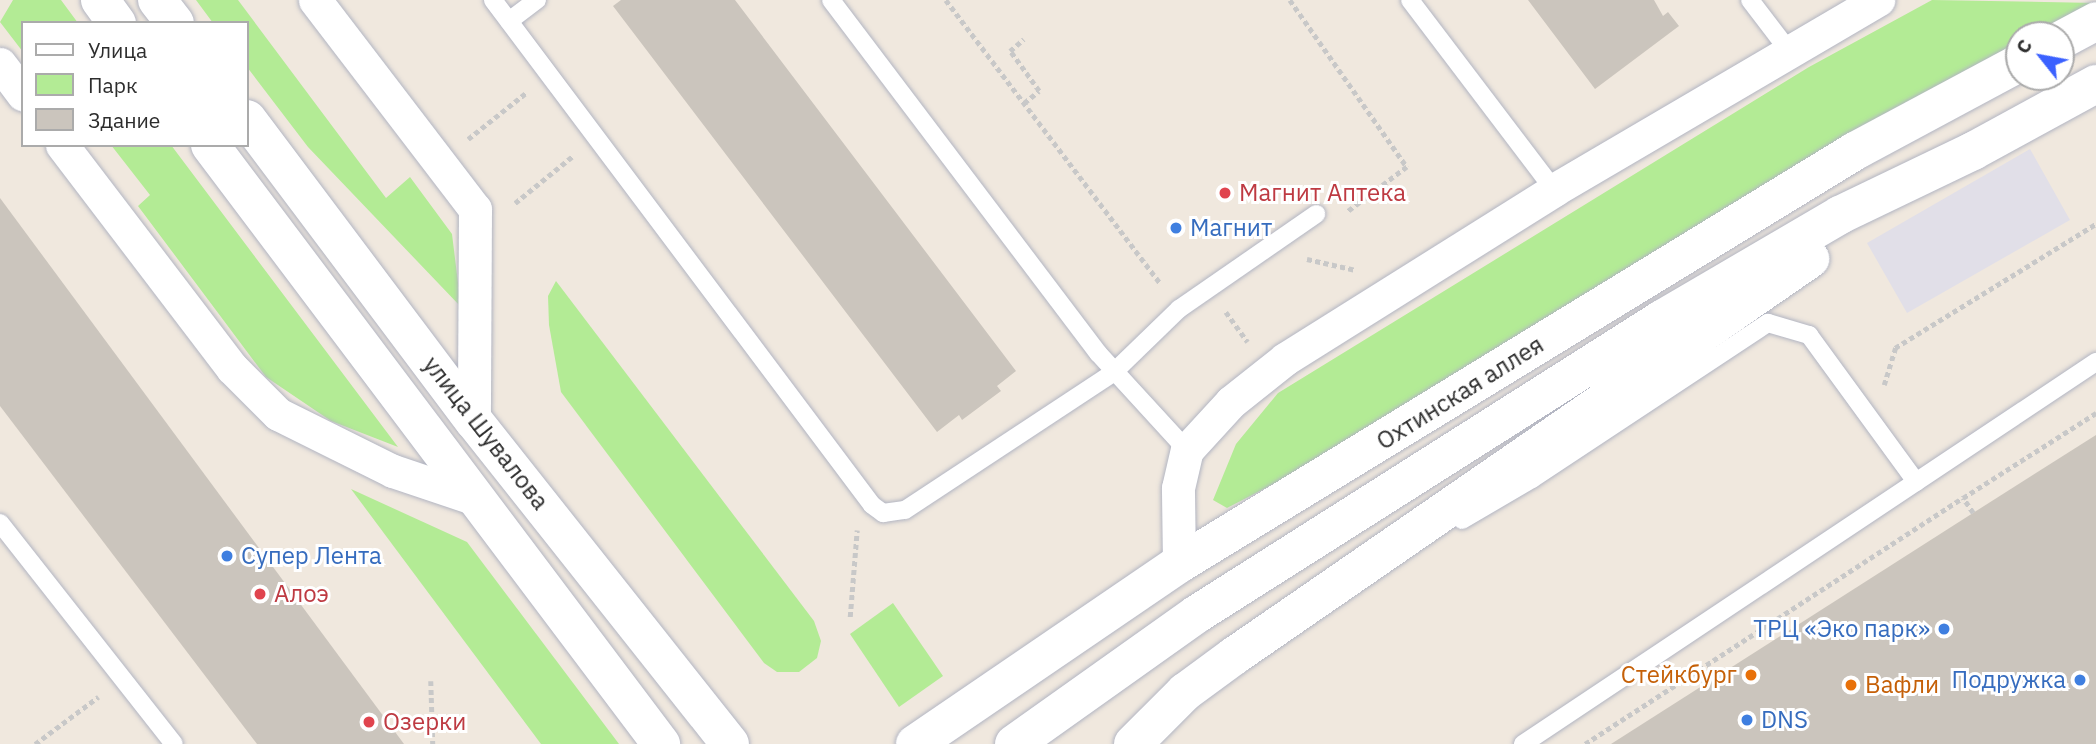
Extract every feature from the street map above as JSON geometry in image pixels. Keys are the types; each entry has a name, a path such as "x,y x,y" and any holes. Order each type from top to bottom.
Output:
{"street":[{"path":"100,0 116,21"},
{"path":"157,0 173,21"},
{"path":"315,0 475,209 474,421"},
{"path":"1179,564 1178,488 1187,450 1231,401 1285,359 1554,190 1878,0"},
{"path":"2075,32 2096,21"},
{"path":"0,64 21,91"},
{"name":"Охтинская аллея","path":"915,744 1179,564 1855,151 2005,70"},
{"name":"Охтинская аллея","path":"1014,744 1198,614 1662,319 1840,215 1973,151 2096,84"},
{"name":"улица Шувалова","path":"248,120 474,421 730,744"},
{"path":"64,147 232,368 278,415 393,471 478,500"},
{"name":"улица Шувалова","path":"212,147 662,744"},
{"path":"1133,744 1185,692 1973,151"}],"lane":[{"path":"493,0 872,505 883,513 905,510 1114,372 1179,309 1315,214"},
{"path":"509,22 537,0"},
{"path":"831,0 1114,372 1187,450"},
{"path":"1410,0 1554,190"},
{"path":"1749,0 1789,51"},
{"path":"1278,627 1532,480 1768,323 1808,335 1916,482"},
{"path":"1522,744 2096,362"},
{"path":"0,523 174,744"}],"path":[{"path":"946,0 1179,309"},
{"path":"1290,0 1407,167 1342,216"},
{"path":"1024,39 1010,51 1039,91 1024,103"},
{"path":"467,139 549,75"},
{"path":"515,203 596,138"},
{"path":"1882,394 1895,348 2096,223"},
{"path":"1265,250 1358,270"},
{"path":"1585,744 2096,413"},
{"path":"1964,498 1973,513"},
{"path":"850,617 858,524 872,505"},
{"path":"35,744 122,679"},
{"path":"431,681 433,744"}],"shaded area":[{"path":"2030,149 2070,220 1907,313 1867,243"}],"green space":[{"path":"13,0 61,0 77,21 21,21 21,49 0,22"},
{"path":"196,0 238,0 386,198 410,177 452,234 461,307 308,147 248,68 248,21 212,21"},
{"path":"1932,0 2096,3 2064,21 2005,21 2005,54 1343,448 1227,508 1213,500 1236,444 1278,393 1809,67"},
{"path":"113,147 173,147 398,447 331,421 266,377 138,206 150,195"},
{"path":"556,281 814,621 821,641 817,658 799,672 777,672 764,663 561,392 549,325 548,296"},
{"path":"351,489 467,542 619,744 541,744"},
{"path":"893,603 943,676 899,707 850,634"}],"building":[{"path":"621,0 735,0 1016,371 997,386 1001,391 962,420 959,415 937,432 613,6"},
{"path":"1528,0 1654,0 1663,16 1668,12 1679,26 1595,89"},
{"path":"0,198 404,744 257,744 0,406"},
{"name":"ТРЦ «Эко парк»","path":"2096,435 2096,744 1611,744 1973,513"}],"place":[{"name":"Магнит Аптека","path":"1225,193"},
{"name":"Магнит","path":"1176,228"},
{"name":"Супер Лента","path":"227,556"},
{"name":"Алоэ","path":"260,594"},
{"name":"ТРЦ «Эко парк»","path":"1944,629"},
{"name":"Стейкбург","path":"1751,675"},
{"name":"Подружка","path":"2080,680"},
{"name":"Вафли","path":"1851,685"},
{"name":"DNS","path":"1747,720"},
{"name":"Озерки","path":"369,722"}]}
